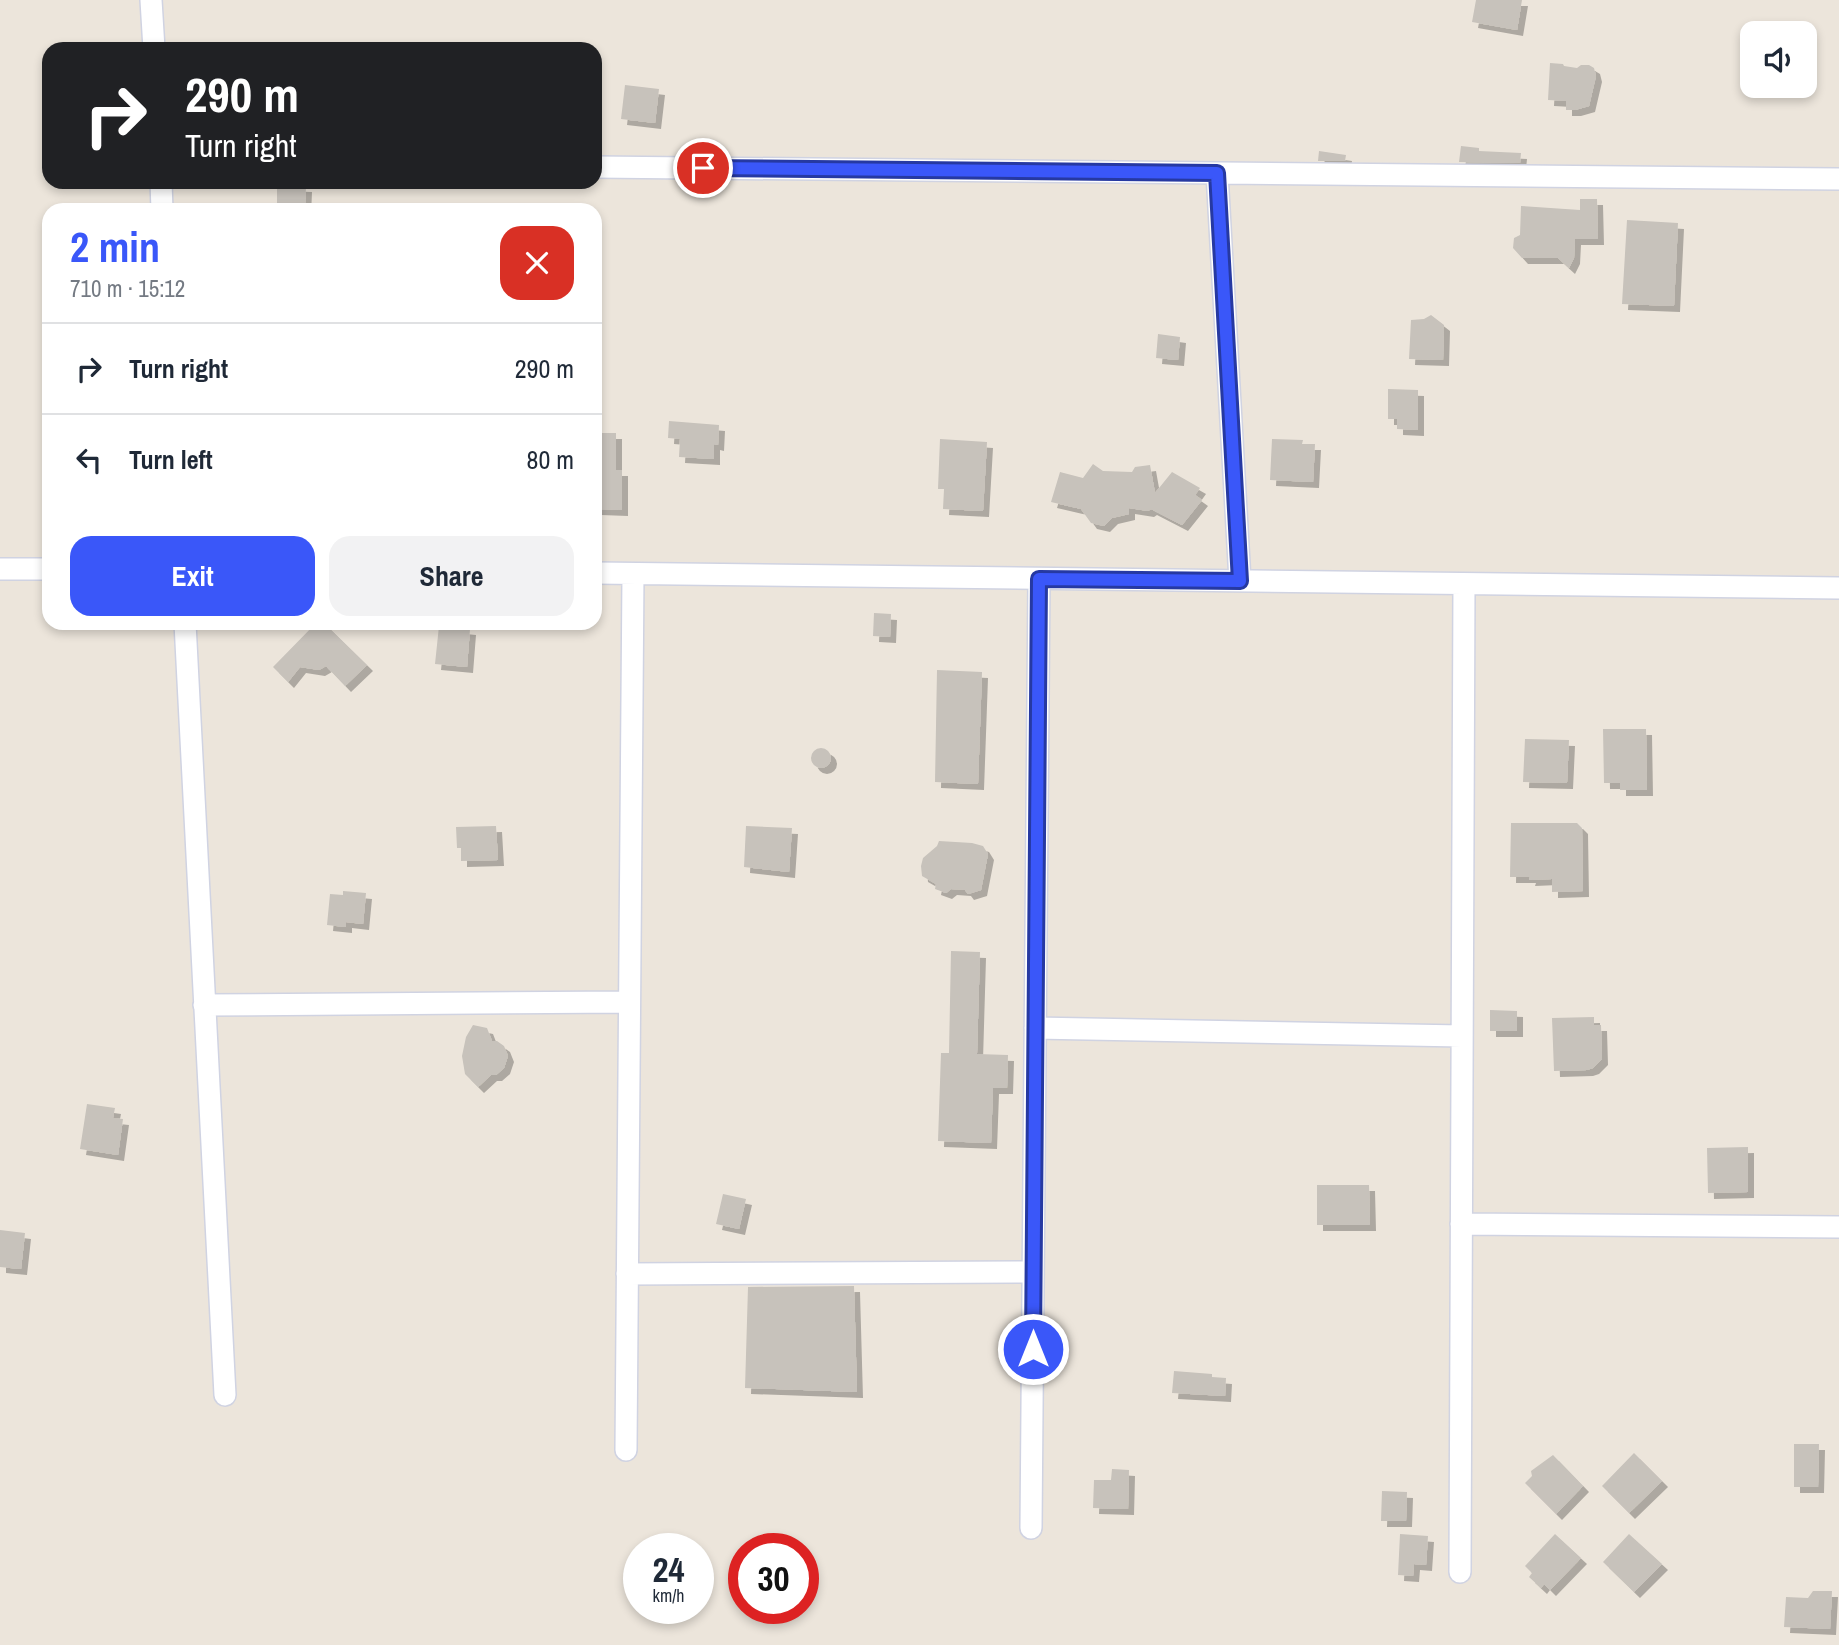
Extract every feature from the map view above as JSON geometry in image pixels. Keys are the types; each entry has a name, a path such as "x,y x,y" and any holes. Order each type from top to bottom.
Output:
{"street":[{"path":"151,0 154,42"},
{"path":"602,167 1839,179"},
{"path":"1217,173 1240,581"},
{"path":"0,569 42,569"},
{"path":"602,573 1839,588"},
{"path":"626,1450 633,574"},
{"path":"1031,1528 1039,579"},
{"path":"1460,1572 1464,584"},
{"path":"185,630 225,1395"},
{"path":"204,1005 629,1002"},
{"path":"1035,1028 1462,1036"},
{"path":"1461,1224 1839,1227"},
{"path":"628,1274 1033,1272"}],"building":[{"path":"1476,0 1522,0 1517,30 1472,22"},
{"path":"1550,63 1577,68 1589,65 1594,68 1596,76 1589,106 1566,110 1566,101 1548,100"},
{"path":"625,85 659,89 655,123 621,119"},
{"path":"1461,146 1479,148 1479,151 1521,153 1520,163 1459,162"},
{"path":"1319,151 1346,155 1345,161 1318,161"},
{"path":"277,189 306,189 305,203 277,203"},
{"path":"1580,199 1597,199 1598,239 1575,239 1574,258 1569,268 1558,258 1522,258 1513,248 1514,238 1520,235 1521,206 1580,210"},
{"path":"1627,220 1678,223 1674,306 1622,304"},
{"path":"1431,315 1444,325 1443,360 1409,359 1411,320 1424,319"},
{"path":"1158,334 1180,337 1178,360 1156,358"},
{"path":"1388,389 1418,390 1418,430 1397,429 1397,419 1388,419"},
{"path":"669,421 719,425 718,445 714,444 714,459 679,457 680,439 668,438"},
{"path":"602,433 616,433 616,470 622,470 622,510 602,509"},
{"path":"940,439 987,442 983,511 943,509 944,489 938,489"},
{"path":"1272,439 1303,440 1302,444 1315,444 1313,482 1270,480"},
{"path":"1093,464 1103,471 1132,472 1135,467 1150,465 1155,493 1172,472 1200,488 1195,495 1202,500 1182,525 1151,509 1148,511 1129,508 1129,514 1112,518 1104,526 1091,523 1081,509 1051,502 1060,472 1083,478"},
{"path":"874,613 891,614 890,637 873,636"},
{"path":"309,630 331,630 367,665 345,686 326,666 319,670 300,667 288,682 273,667"},
{"path":"439,630 470,630 467,667 435,664"},
{"path":"937,670 982,672 978,784 935,782"},
{"path":"1603,729 1646,729 1647,790 1620,790 1620,783 1604,783"},
{"path":"1525,739 1569,740 1567,783 1523,782"},
{"path":"821,748 828,751 831,758 828,765 821,768 814,765 811,758 814,751"},
{"path":"1511,823 1577,823 1582,828 1583,891 1552,892 1552,879 1510,877"},
{"path":"496,826 498,860 461,861 456,827"},
{"path":"746,826 792,828 789,872 744,867"},
{"path":"939,841 983,846 988,854 981,890 968,894 965,890 951,889 946,893 935,889 936,884 922,876 923,858"},
{"path":"343,891 366,893 363,924 346,922 346,927 327,925 330,894 343,895"},
{"path":"951,951 980,952 977,1054 1008,1055 1007,1088 993,1088 991,1143 938,1141 941,1053 949,1053"},
{"path":"1490,1010 1517,1011 1517,1031 1490,1031"},
{"path":"1594,1017 1594,1025 1601,1025 1602,1059 1587,1070 1554,1071 1552,1018"},
{"path":"473,1025 487,1028 492,1041 504,1046 508,1056 504,1068 478,1087 465,1074 462,1056 466,1037"},
{"path":"87,1104 115,1108 113,1118 123,1119 118,1155 80,1149"},
{"path":"1748,1147 1748,1192 1708,1193 1707,1148"},
{"path":"1317,1185 1369,1185 1370,1225 1317,1225"},
{"path":"723,1194 746,1199 739,1229 716,1224"},
{"path":"0,1230 25,1233 21,1269 0,1267"},
{"path":"854,1286 857,1392 745,1388 748,1287"},
{"path":"1174,1371 1226,1378 1225,1396 1172,1393"},
{"path":"1794,1444 1819,1444 1818,1487 1794,1487"},
{"path":"1634,1453 1662,1481 1629,1513 1602,1486"},
{"path":"1553,1455 1583,1486 1556,1514 1525,1483 1532,1476 1531,1471"},
{"path":"1112,1469 1129,1470 1128,1509 1093,1508 1094,1480 1111,1480"},
{"path":"1382,1491 1407,1492 1406,1521 1381,1521"},
{"path":"1400,1534 1428,1536 1426,1565 1414,1564 1413,1576 1398,1575"},
{"path":"1555,1534 1581,1558 1550,1590 1544,1584 1541,1588 1529,1577 1532,1573 1525,1566"},
{"path":"1629,1534 1662,1564 1634,1592 1603,1562"},
{"path":"1813,1591 1832,1591 1830,1629 1784,1627 1786,1597 1808,1598"}],"route":[{"path":"703,168 1217,173 1240,581 1039,579 1033,1349"}]}
